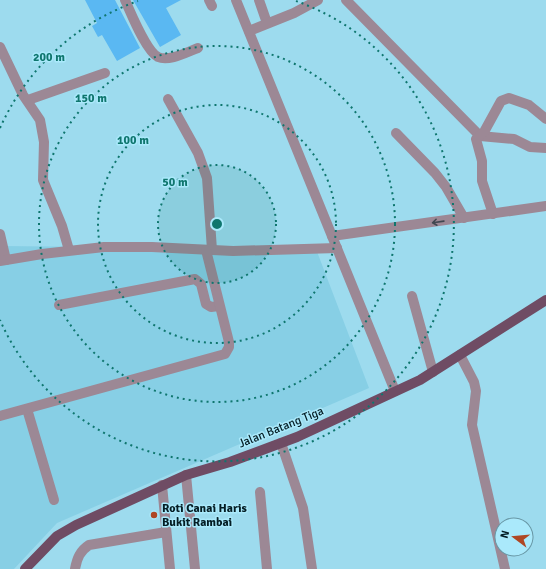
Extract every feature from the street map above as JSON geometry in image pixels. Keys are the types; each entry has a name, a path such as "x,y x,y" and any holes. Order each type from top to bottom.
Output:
{"main road":[{"name":"Jalan Batang Tiga","path":"25,569 57,536 99,514 186,475 230,462 281,443 395,391 433,372 546,300"}],"street":[{"path":"125,0 151,51 159,57 169,58 198,48"},
{"path":"236,0 395,391"},
{"path":"259,0 266,23"},
{"path":"249,31 294,13 318,0"},
{"path":"346,0 480,136 514,139 530,147 546,148"},
{"path":"0,47 23,95 28,100 40,120 43,132 43,180 62,226 69,250"},
{"path":"28,100 105,73"},
{"path":"493,214 482,181 482,161 476,142 484,132 501,100 509,98 529,105 546,119"},
{"path":"0,416 225,354 229,347 219,306 209,250 207,178 198,153 168,99"},
{"path":"396,133 442,182 464,218"},
{"path":"332,236 546,206"},
{"path":"0,234 3,261 69,250 127,247 209,250 337,248"},
{"path":"59,305 196,279 201,284 206,304 211,307 219,306"},
{"path":"412,296 433,372"},
{"path":"460,355 474,382 476,391 472,425 505,569"},
{"path":"27,409 54,500"},
{"path":"281,443 303,508 312,569"},
{"path":"186,475 195,569"},
{"path":"162,486 170,569"},
{"path":"260,492 267,569"},
{"path":"75,569 77,559 82,550 89,546 166,532"}],"shaded area":[{"path":"0,246 316,249 369,388 57,523 14,569 0,569"}],"building":[{"path":"85,0 115,0 140,48 117,61 102,35 98,37 92,26 97,23"},
{"path":"133,0 181,0 166,8 181,35 160,47"}],"place":[{"name":"Roti Canai Haris Bukit Rambai","path":"154,515"}]}
